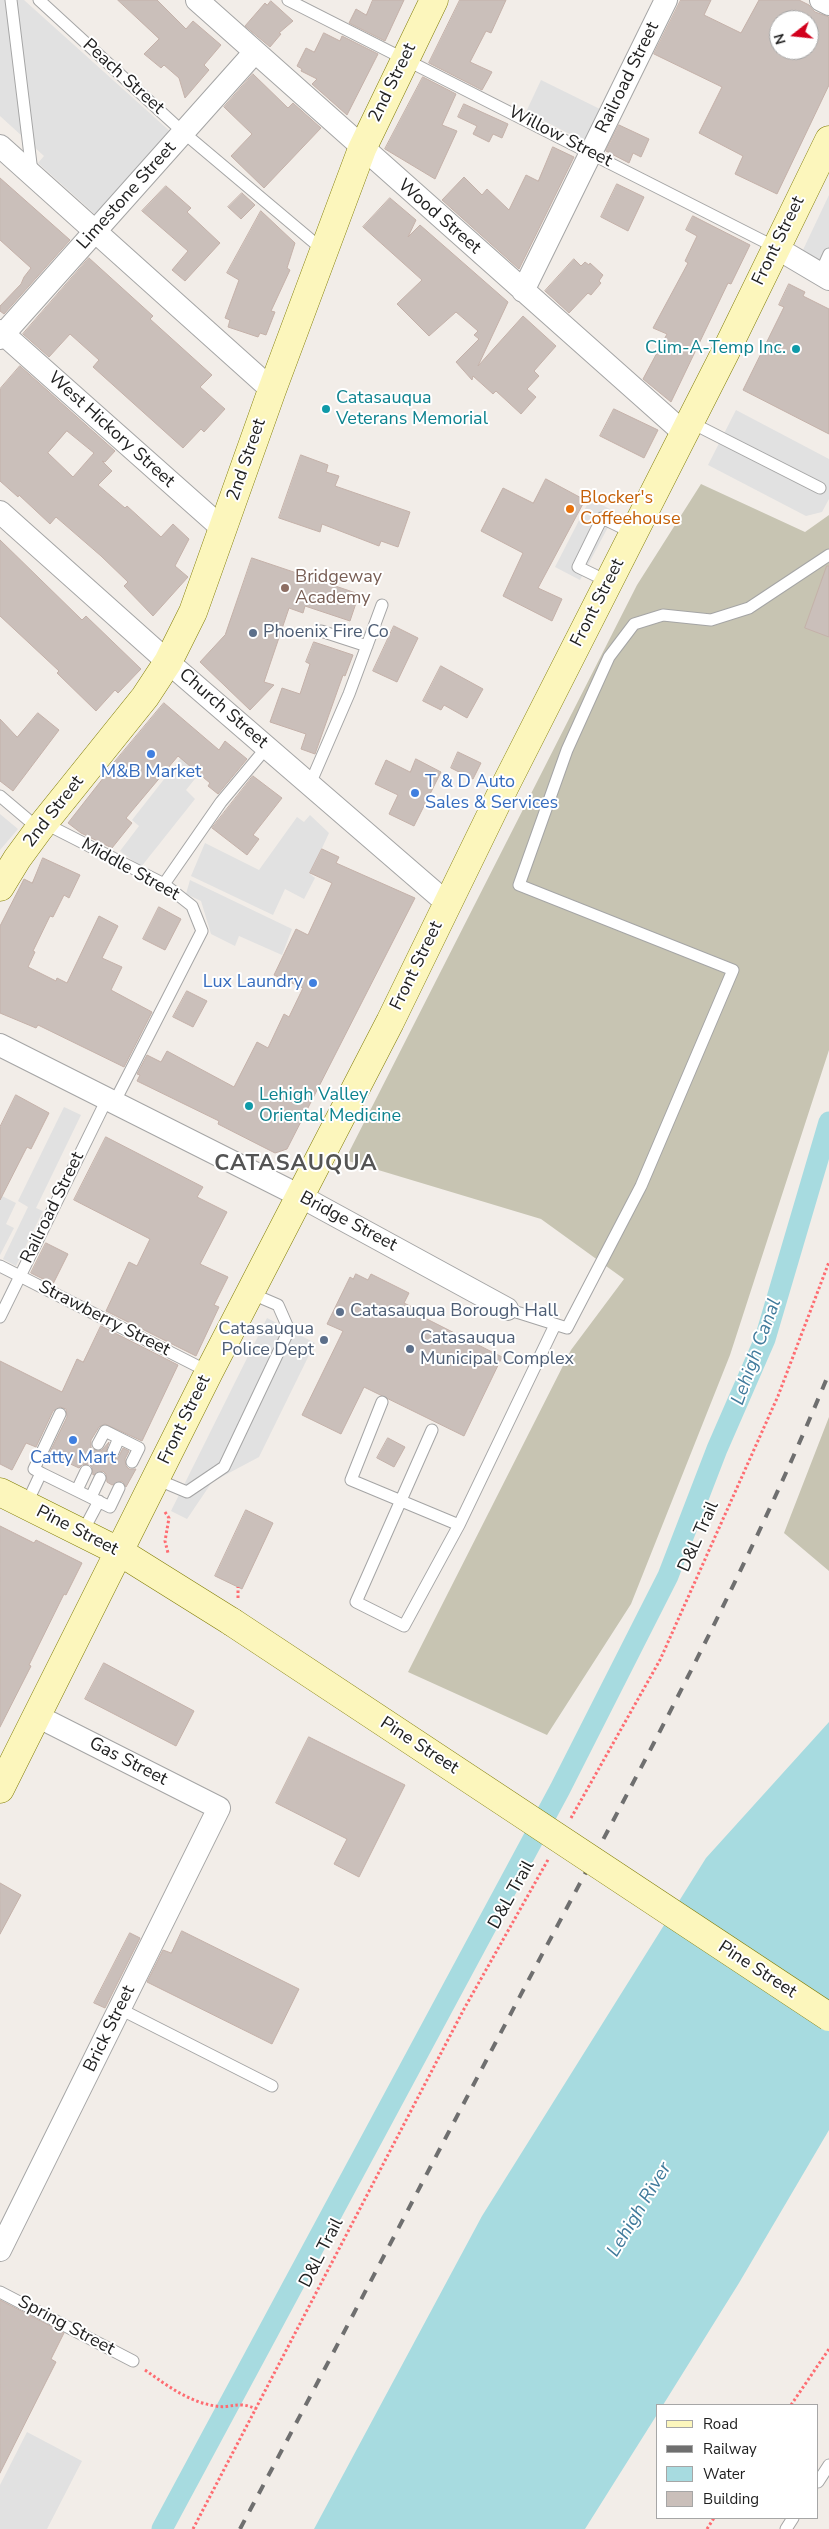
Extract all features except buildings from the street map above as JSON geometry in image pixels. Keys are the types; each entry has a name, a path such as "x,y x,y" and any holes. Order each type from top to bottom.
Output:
{"main road":[{"name":"2nd Street","path":"0,887 41,826 128,720 168,662 194,612 272,390 362,149 434,0"},
{"name":"Front Street","path":"0,1790 120,1552 152,1460 208,1372 390,1022 775,247 827,148"},
{"name":"Pine Street","path":"0,1492 120,1552 232,1622 829,2017"}],"street":[{"name":"Railroad Street","path":"523,291 666,0"},
{"path":"821,0 829,4"},
{"name":"Wood Street","path":"200,1 254,53 523,291 687,427"},
{"name":"Limestone Street","path":"1,334 184,133 254,53"},
{"path":"0,146 272,390"},
{"name":"Willow Street","path":"775,247 824,276"},
{"name":"West Hickory Street","path":"1,334 223,529"},
{"name":"Church Street","path":"2,516 448,904"},
{"name":"Bridge Street","path":"0,1045 300,1196 507,1309"},
{"name":"Gas Street","path":"37,1716 219,1808"},
{"name":"Brick Street","path":"0,2250 219,1808"}],"lane":[{"path":"11,0 32,175"},
{"name":"Peach Street","path":"38,0 184,133 323,250"},
{"name":"Willow Street","path":"288,0 775,247"},
{"path":"824,276 829,254"},
{"path":"687,427 820,488"},
{"path":"507,1309 567,1328 637,1195 733,970 519,885 560,768 609,657 634,624 663,615 711,620 749,608 829,555"},
{"path":"310,784 382,605"},
{"path":"322,631 367,646"},
{"path":"164,884 221,802 267,747"},
{"name":"Middle Street","path":"0,796 41,826 164,884 192,906 202,931"},
{"name":"Railroad Street","path":"0,1316 111,1101 202,931"},
{"name":"Strawberry Street","path":"0,1266 208,1372"},
{"path":"98,1444 105,1431 119,1438 152,1460 187,1492 224,1466 289,1330 278,1305 250,1292"},
{"path":"432,1430 356,1602 404,1626 459,1524 555,1325"},
{"path":"382,1402 351,1480 399,1502 459,1524"},
{"path":"60,1414 34,1469 110,1507 119,1488"},
{"path":"113,1452 119,1438"},
{"path":"132,1462 152,1460"},
{"path":"77,1490 86,1472"},
{"path":"26,1505 42,1473"},
{"path":"82,1533 95,1499 100,1478"},
{"path":"120,2009 272,2086"},
{"name":"Spring Street","path":"0,2292 133,2361"},
{"path":"819,2480 829,2465"}],"path":[{"name":"D&L Trail","path":"569,1822 660,1660 778,1396 829,1262"},
{"path":"163,1511 169,1518 165,1541 170,1555"},
{"name":"D&L Trail","path":"193,2529 464,2009 550,1856"},
{"path":"792,2404 829,2349"},
{"path":"133,2361 181,2396 216,2406 244,2403 256,2409"}],"shaded area":[{"path":"0,0 24,0 173,134 98,217 38,163 44,156 0,116"},
{"path":"541,80 604,111 588,143 526,112"},
{"path":"829,195 829,265 802,252"},
{"path":"736,410 829,459 829,499 822,512 806,516 708,465"},
{"path":"701,484 805,532 829,515 829,1050 730,1355 631,1604 547,1735 408,1672 571,1350 624,1279 541,1219 345,1160 637,585"},
{"path":"590,499 616,512 580,580 555,567"},
{"path":"198,736 214,748 195,772 198,775 186,790 195,799 141,867 120,851 139,826 132,820"},
{"path":"0,814 18,829 0,850"},
{"path":"310,815 329,833 310,874 315,878 304,899 285,889 273,915 191,876 205,843 259,870 297,817 304,822"},
{"path":"190,880 292,929 282,955 239,936 235,946 211,934 201,901 186,894"},
{"path":"64,1107 81,1115 36,1208 43,1211 16,1266 3,1259 28,1207 18,1201"},
{"path":"0,1195 16,1203 6,1224 14,1228 0,1255"},
{"path":"267,1318 315,1343 259,1457 212,1482 187,1519 171,1511"},
{"path":"829,1417 829,1571 784,1533"},
{"path":"27,2432 82,2461 47,2529 0,2529 0,2485"}],"water":[{"name":"Lehigh River","path":"829,1722 829,2130 739,2283 664,2404 656,2404 656,2416 585,2529 314,2529 482,2216 706,1858"}],"waterway":[{"name":"Lehigh Canal","path":"162,2529 560,1789 668,1576 717,1449 765,1339 829,1122"}],"railway":[{"path":"240,2529 686,1680 761,1528 829,1373"}],"place":[{"name":"Clim-A-Temp Inc.","path":"796,349"},
{"name":"Catasauqua Veterans Memorial","path":"326,409"},
{"name":"Blocker's Coffeehouse","path":"570,509"},
{"name":"Bridgeway Academy","path":"285,588"},
{"name":"Phoenix Fire Co","path":"253,633"},
{"name":"M&B Market","path":"151,754"},
{"name":"T & D Auto Sales & Services","path":"415,793"},
{"name":"Lux Laundry","path":"313,983"},
{"name":"Lehigh Valley Oriental Medicine","path":"249,1106"},
{"name":"Catasauqua Borough Hall","path":"340,1312"},
{"name":"Catasauqua Police Dept","path":"324,1340"},
{"name":"Catasauqua Municipal Complex","path":"410,1349"},
{"name":"Catty Mart","path":"73,1440"}],"district":[{"name":"CATASAUQUA","path":"296,1165"}]}
